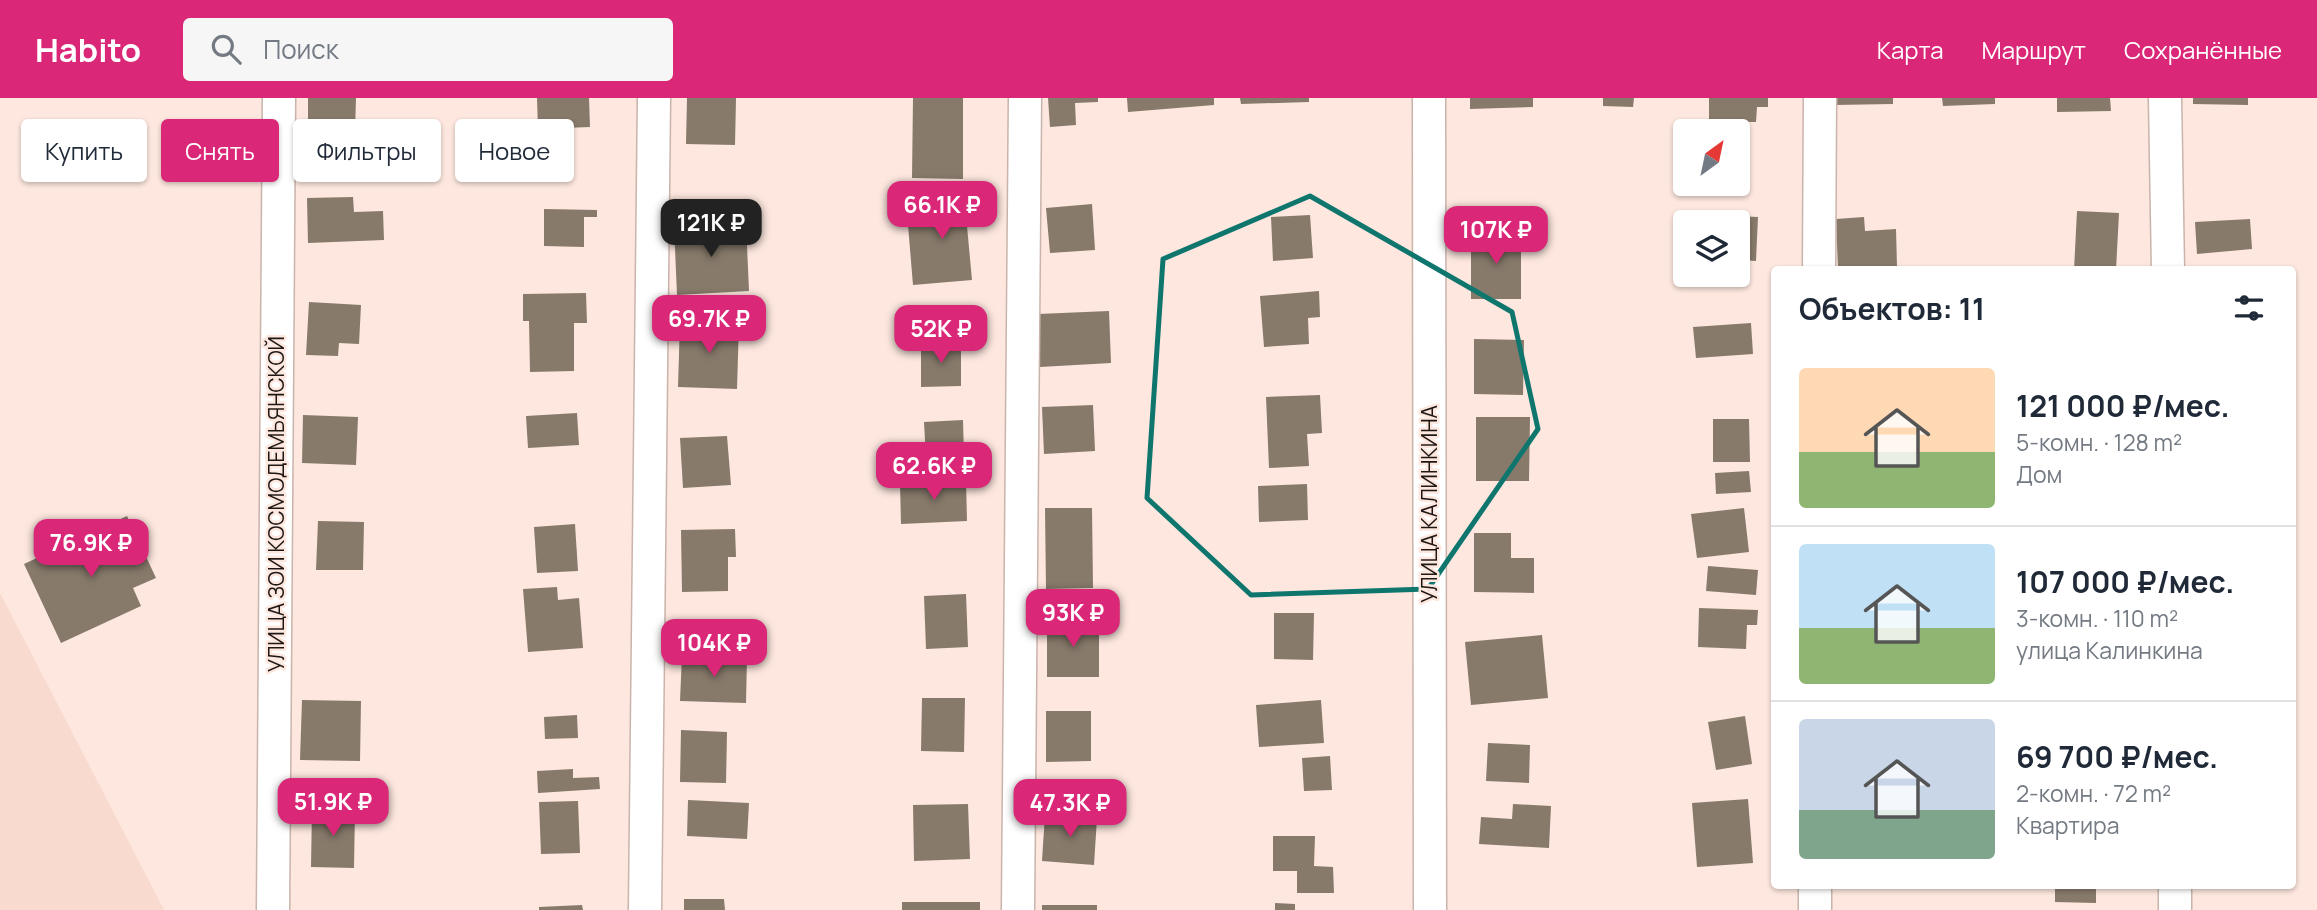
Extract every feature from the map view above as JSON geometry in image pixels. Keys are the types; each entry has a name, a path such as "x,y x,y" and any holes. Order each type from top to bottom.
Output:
{"street":[{"name":"УЛИЦА ЗОИ КОСМОДЕМЬЯНСКОЙ","path":"273,910 279,98"},
{"path":"645,910 654,98"},
{"path":"1018,910 1025,98"},
{"name":"УЛИЦА КАЛИНКИНА","path":"1429,98 1430,910"},
{"path":"1819,266 1820,98"},
{"path":"2165,98 2168,266"},
{"path":"1815,889 1815,910"},
{"path":"2175,889 2175,910"}],"highlighted area":[{"path":"1310,196 1512,312 1538,429 1428,589 1251,595 1147,498 1163,259"}],"shaded area":[{"path":"0,593 164,910 0,910"}],"building":[{"path":"308,98 356,98 355,119 308,119"},
{"path":"537,98 589,98 590,127 574,128 574,119 538,119"},
{"path":"687,98 736,98 735,145 686,144"},
{"path":"913,98 963,98 963,179 912,178"},
{"path":"1048,98 1098,98 1098,102 1075,103 1076,125 1050,127"},
{"path":"1127,98 1214,98 1214,105 1128,112"},
{"path":"1240,98 1309,98 1309,102 1241,104"},
{"path":"1470,98 1533,98 1533,107 1470,109"},
{"path":"1603,98 1634,98 1633,107 1603,106"},
{"path":"1709,98 1768,98 1768,107 1757,107 1756,122 1750,122 1750,119 1709,119"},
{"path":"1834,98 1893,98 1893,104 1834,105"},
{"path":"1942,98 1995,98 1995,104 1943,106"},
{"path":"2057,98 2110,98 2111,111 2057,112"},
{"path":"2193,98 2248,98 2248,105 2193,104"},
{"path":"973,195 976,225 967,226 972,280 913,285 907,213 935,211 933,198"},
{"path":"353,197 354,212 383,211 384,240 308,243 307,198"},
{"path":"1092,204 1095,250 1050,253 1046,208"},
{"path":"544,209 597,210 597,217 584,217 584,247 544,246"},
{"path":"2077,211 2119,213 2116,266 2074,266"},
{"path":"1310,215 1313,258 1273,261 1271,217"},
{"path":"1750,217 1758,217 1756,261 1750,261"},
{"path":"1864,217 1865,231 1896,229 1897,266 1838,266 1836,219"},
{"path":"2250,219 2252,249 2197,254 2195,222"},
{"path":"746,223 749,291 677,295 674,225"},
{"path":"1471,233 1521,233 1521,299 1471,299"},
{"path":"1319,291 1320,317 1308,318 1309,344 1264,347 1260,296"},
{"path":"586,293 587,323 574,323 574,371 530,372 529,321 523,321 523,294"},
{"path":"309,302 361,305 359,344 339,343 338,356 306,355"},
{"path":"1109,311 1111,363 1040,367 1038,314"},
{"path":"680,321 739,322 737,389 678,387"},
{"path":"1751,323 1753,354 1696,358 1693,327"},
{"path":"1474,339 1524,340 1523,395 1474,394"},
{"path":"921,343 961,343 961,386 921,387"},
{"path":"1320,395 1322,433 1307,434 1309,466 1269,468 1266,397"},
{"path":"1093,405 1095,451 1044,454 1042,407"},
{"path":"577,413 579,445 528,448 526,416"},
{"path":"303,415 358,417 356,465 302,463"},
{"path":"1476,417 1530,417 1529,481 1476,481"},
{"path":"1713,419 1749,419 1750,462 1713,462"},
{"path":"963,420 964,457 926,459 924,422"},
{"path":"727,436 731,485 683,488 680,438"},
{"path":"1749,471 1751,492 1716,494 1715,473"},
{"path":"966,480 967,521 901,524 900,483"},
{"path":"1307,484 1308,520 1259,522 1258,486"},
{"path":"1045,508 1092,508 1093,588 1046,589"},
{"path":"1744,508 1749,552 1697,558 1691,514"},
{"path":"127,516 156,578 133,588 141,606 61,643 24,564"},
{"path":"318,521 364,522 363,570 316,570"},
{"path":"575,524 578,571 537,573 534,527"},
{"path":"735,529 736,557 728,557 728,591 682,592 681,530"},
{"path":"1474,533 1511,533 1511,558 1534,558 1534,593 1474,592"},
{"path":"1708,566 1758,570 1756,595 1706,591"},
{"path":"557,587 558,600 579,598 583,648 528,652 523,589"},
{"path":"966,594 968,647 926,649 924,596"},
{"path":"1699,608 1758,610 1757,625 1747,625 1746,649 1698,647"},
{"path":"1274,613 1314,613 1313,660 1274,659"},
{"path":"1047,621 1099,621 1099,677 1047,677"},
{"path":"1542,635 1548,698 1471,705 1465,642"},
{"path":"682,655 747,657 746,703 680,701"},
{"path":"922,698 965,698 964,752 921,751"},
{"path":"302,700 361,701 360,761 300,760"},
{"path":"1321,700 1324,743 1259,747 1256,705"},
{"path":"1046,711 1091,711 1091,761 1046,762"},
{"path":"577,715 578,738 545,739 544,717"},
{"path":"1745,716 1752,764 1716,770 1708,722"},
{"path":"681,730 727,732 726,783 680,782"},
{"path":"1488,743 1530,745 1529,783 1486,781"},
{"path":"1330,756 1332,790 1304,791 1302,758"},
{"path":"573,769 573,778 599,777 600,789 538,793 537,771"},
{"path":"1748,799 1753,863 1697,867 1692,803"},
{"path":"688,800 749,803 747,839 687,836"},
{"path":"578,801 580,853 541,854 539,802"},
{"path":"968,804 970,859 914,861 913,805"},
{"path":"1513,804 1551,806 1549,848 1479,844 1481,817 1512,819"},
{"path":"312,808 355,809 354,868 311,867"},
{"path":"1045,814 1097,818 1094,865 1042,861"},
{"path":"1273,836 1315,836 1314,866 1333,867 1334,893 1297,893 1297,871 1273,871"},
{"path":"2055,889 2096,889 2096,903 2055,902"},
{"path":"684,899 724,899 725,910 684,910"},
{"path":"902,902 980,902 980,910 902,910"},
{"path":"1275,903 1295,904 1295,910 1275,910"},
{"path":"582,905 583,910 539,910 539,907"},
{"path":"1042,905 1097,905 1097,910 1042,910"}]}
